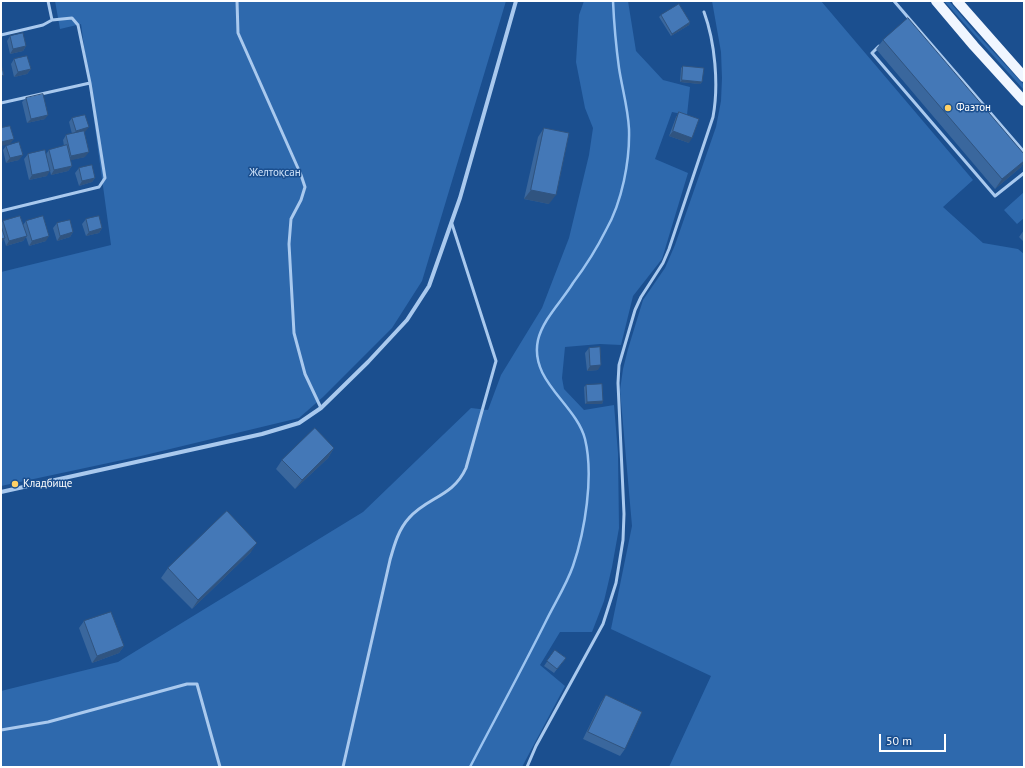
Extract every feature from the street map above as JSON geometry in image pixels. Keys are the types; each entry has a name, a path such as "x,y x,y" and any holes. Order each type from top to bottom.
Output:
{"main road":[{"path":"936,1 974,46 1024,101"},
{"path":"958,1 1024,78"}],"street":[{"path":"1,492 262,434 299,422 321,408 368,362 407,320 429,286 460,198 516,1"}],"lane":[{"path":"48,1 52,20"},
{"path":"237,1 238,33 302,175 304,187 302,200 291,219 289,244 294,333 305,374 321,408"},
{"path":"894,1 1024,152"},
{"path":"527,767 536,746 603,624 616,583 623,540 624,514 618,383 619,365 635,310 641,297 663,264 713,117 716,102 716,79 709,24 704,12"},
{"path":"1,35 43,25 52,20 72,18 78,25 90,83 105,178 99,187 1,211"},
{"path":"905,25 910,20"},
{"path":"883,43 872,53 995,196 1024,173"},
{"path":"1,103 90,83"},
{"path":"343,767 390,560 399,534 409,518 455,486 462,477 496,360 451,222"},
{"path":"1,730 48,722 187,684 197,684 220,767"}],"green space":[{"name":"Желтоқсан","path":"55,1 506,1 422,281 392,328 323,397 299,418 141,456 1,486 1,272 111,245 81,24 60,29"},
{"path":"584,1 628,1 636,51 663,80 690,87 687,115 672,112 655,159 688,173 662,259 633,296 621,345 600,344 565,347 562,378 564,389 584,410 614,405 618,453 619,528 604,601 592,632 560,632 540,665 565,686 522,767 1,767 1,691 118,662 363,512 471,408 488,410 501,375 542,308 569,238 589,155 593,128 585,108 576,62 579,15"},
{"path":"712,1 821,1 973,180 943,207 983,243 1018,249 1024,254 1024,767 669,767 711,676 611,629 632,526 620,390 623,369 643,300 665,268 675,245 716,127 721,101 722,78 721,52"},
{"path":"944,1 949,1 1024,85 1024,90"},
{"path":"1024,192 1024,218 1017,224 1004,210"}],"building":[{"path":"679,4 690,22 672,34 661,15"},
{"name":"Фаэтон","path":"908,18 1024,154 1024,161 1002,179 883,40"},
{"path":"23,33 26,46 13,49 10,36"},
{"path":"27,56 31,69 18,72 14,59"},
{"path":"1,64 4,75 1,76"},
{"path":"683,66 704,68 702,82 682,80"},
{"path":"43,94 48,115 31,119 26,98"},
{"path":"679,112 699,119 692,138 673,131"},
{"path":"85,115 89,127 76,131 72,118"},
{"path":"10,126 14,139 1,142 1,128"},
{"path":"544,128 569,133 556,195 531,190"},
{"path":"84,131 89,152 71,156 66,135"},
{"path":"19,142 23,155 10,158 6,146"},
{"path":"67,145 72,166 54,170 49,150"},
{"path":"45,150 50,171 32,175 28,154"},
{"path":"92,165 95,178 82,181 79,168"},
{"path":"20,216 27,236 9,241 3,221"},
{"path":"43,216 49,236 32,241 26,221"},
{"path":"99,216 102,228 89,232 86,219"},
{"path":"70,220 73,232 60,236 57,223"},
{"path":"1,226 5,238 1,239"},
{"path":"600,347 601,365 590,366 589,348"},
{"path":"602,384 603,401 587,402 586,385"},
{"path":"315,428 334,448 302,480 282,460"},
{"path":"227,511 257,543 198,600 168,568"},
{"path":"111,612 124,646 97,656 84,621"},
{"path":"555,650 566,658 557,669 547,661"},
{"path":"606,695 642,712 625,749 588,732"}],"waterway":[{"path":"470,767 567,581 581,537 587,503 589,470 585,439 580,426 555,392 540,368 537,355 540,332 553,310 569,290 599,244 612,219 624,181 628,154 629,129 620,76 613,1"}],"place":[{"name":"Фаэтон","path":"948,108"},
{"name":"Кладбище","path":"15,484"}]}
